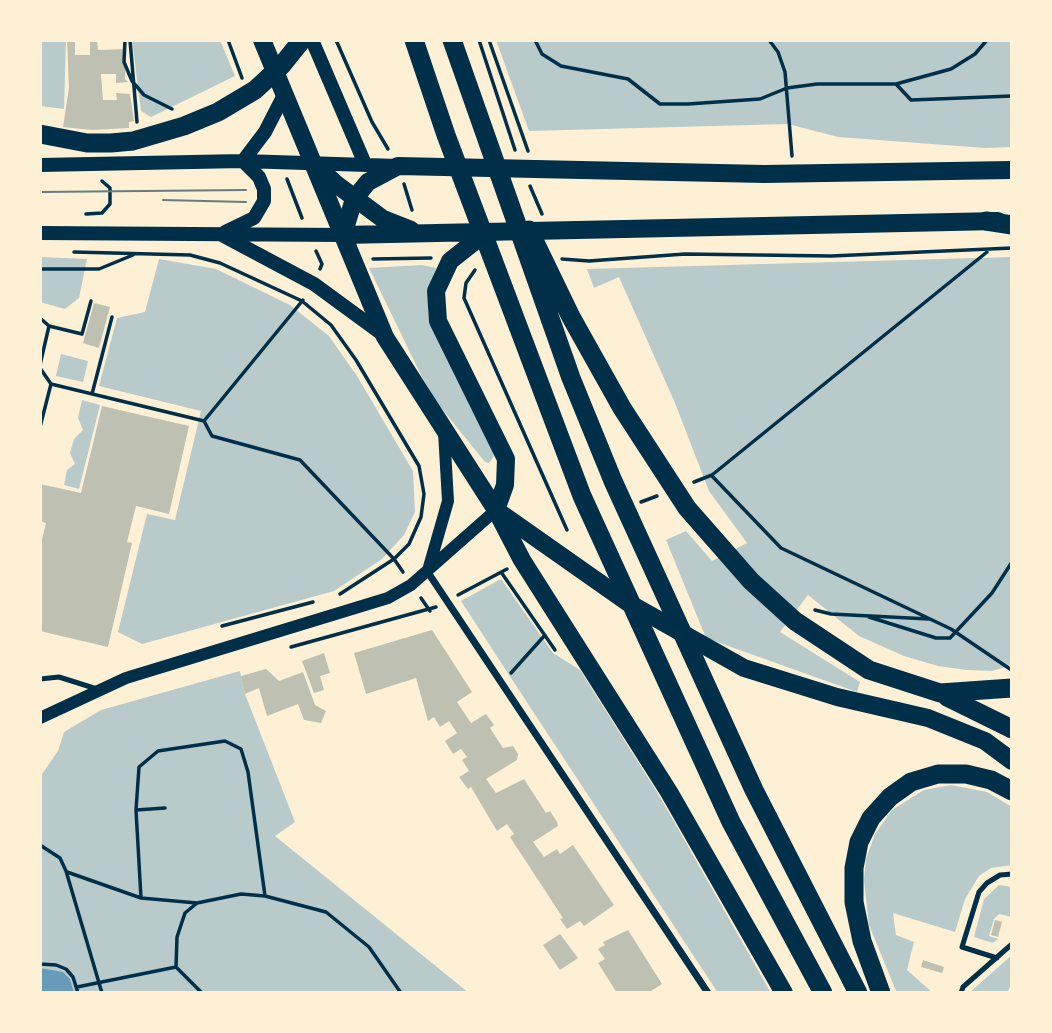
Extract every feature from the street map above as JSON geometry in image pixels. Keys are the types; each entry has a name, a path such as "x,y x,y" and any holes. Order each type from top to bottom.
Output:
{"highway":[{"path":"40,134 87,144 111,143 133,141 184,126 218,112 255,90 282,65 302,40"},
{"path":"414,40 446,135 582,496 731,822 823,993"},
{"path":"452,40 484,138 571,379 608,469 754,790 858,993"},
{"path":"484,138 571,317 622,408 680,497 721,549 807,615 869,670 940,693 1012,729"},
{"path":"986,221 1012,223"},
{"path":"940,693 1008,682"},
{"path":"881,993 862,941 854,902 854,868 859,842 871,818 890,797 911,782 938,774 966,774 991,780 1012,791"}],"main road":[{"path":"262,40 385,337 496,510 522,560 669,792 783,993"},
{"path":"312,40 365,164"},
{"path":"243,161 265,132 284,95"},
{"path":"220,234 254,218 264,201 259,177 243,161"},
{"path":"40,165 243,161 671,173 1012,170"},
{"path":"314,163 354,199 383,219 420,234"},
{"path":"343,235 354,199 368,182 398,166"},
{"path":"40,233 343,235 986,221"},
{"path":"484,233 450,261 436,291 438,321 506,459 505,485 496,510"},
{"path":"220,234 314,284 385,337"},
{"path":"496,510 627,602 744,668 837,697 929,718 985,741 1012,761"}],"street":[{"path":"427,571 438,544 448,501 444,432"},
{"path":"40,718 97,689 357,608 400,592 496,510"},
{"path":"427,571 708,993"}],"lane":[{"path":"40,669 42,678 59,677 97,689"},
{"path":"997,958 962,947 979,892 1000,875 1012,874"},
{"path":"961,993 963,987 1012,944"}],"path":[{"path":"125,40 124,62 137,89 150,100 183,114"},
{"path":"130,40 137,162"},
{"path":"336,40 398,166"},
{"path":"479,40 543,216"},
{"path":"489,40 526,169"},
{"path":"535,40 542,54 561,66 628,79 660,104 760,99 787,88 817,84 896,84 951,69 975,54 987,40"},
{"path":"769,40 778,52 787,88 794,173"},
{"path":"896,84 911,100 1012,96"},
{"path":"355,143 383,140"},
{"path":"280,163 322,264"},
{"path":"81,215 102,212 108,207 112,196"},
{"path":"552,258 590,261 685,254 831,256 1012,248"},
{"path":"64,251 190,256 220,263 302,301 331,326 356,360 419,466 424,494 421,517 409,544 394,559 338,596"},
{"path":"989,251 712,475 781,548 931,619 1012,671 1008,682"},
{"path":"557,252 563,262"},
{"path":"40,269 99,269 136,253"},
{"path":"481,264 466,283 464,298 567,530 543,545"},
{"path":"40,318 49,326 82,334 91,301"},
{"path":"204,421 302,301"},
{"path":"92,394 112,317"},
{"path":"49,326 40,366 51,384 204,421 212,436 300,460 394,559"},
{"path":"40,427 51,384"},
{"path":"686,474 693,485"},
{"path":"290,647 430,611 522,560"},
{"path":"869,617 936,638 950,638 992,593 1012,562"},
{"path":"501,572 556,652"},
{"path":"222,626 325,599"},
{"path":"807,615 931,619"},
{"path":"807,615 822,621"},
{"path":"503,682 545,635"},
{"path":"141,898 136,810 139,767 158,751 225,741 241,749 248,772 265,896"},
{"path":"136,810 165,808"},
{"path":"40,845 60,858 66,871 102,993"},
{"path":"66,871 141,898 197,902 241,894 265,896 326,912 369,947 401,993"},
{"path":"197,902 186,913 177,937 176,967 202,993"},
{"path":"40,964 66,969 77,986 78,993"},
{"path":"77,986 176,967"}],"shaded area":[{"path":"40,40 66,40 64,109 40,106"},
{"path":"132,40 220,40 235,76 151,117 141,111"},
{"path":"496,40 1012,40 1012,147 985,148 838,137 788,124 529,131"},
{"path":"40,257 87,259 79,298 65,309 40,302"},
{"path":"1012,257 1012,665 992,671 967,670 938,666 904,656 859,636 808,595 780,632 860,682 857,692 706,638 666,540 686,531 712,561 747,543 709,491 675,403 619,277 594,288 587,269"},
{"path":"159,259 216,269 290,305 329,336 357,376 413,471 415,512 404,535 382,559 334,591 142,644 118,632 147,514 175,520 201,411 99,386 117,318 145,312"},
{"path":"422,265 436,268 431,283 491,446 494,456 489,463 485,462 438,404 369,268"},
{"path":"61,354 88,361 83,382 56,376"},
{"path":"82,400 100,405 79,489 64,485 67,470 75,464 70,453 74,439 83,430 78,418"},
{"path":"501,579 553,653 580,670 660,797 771,993 718,993 511,678 461,601"},
{"path":"240,671 245,694 295,822 275,836 469,993 40,993 40,777 58,751 64,732 101,710"},
{"path":"951,785 987,792 1012,807 1012,865 991,868 979,876 965,899 955,932 893,913 896,935 914,942 907,970 933,993 897,993 869,925 864,880 866,859 875,834 892,810 924,790"},
{"path":"999,885 1012,887 1012,917 999,914 994,919 989,936 998,939 993,943 974,937 984,899"},
{"path":"1012,955 1012,983 1007,993 969,993"}],"water":[{"path":"40,968 63,972 70,979 74,993 40,993"}],"building":[{"path":"67,40 75,40 75,55 90,55 90,40 97,40 98,50 126,49 125,79 128,82 116,83 116,74 101,74 103,100 117,100 116,93 130,94 134,121 129,122 129,128 92,130 63,127 69,88"},
{"path":"94,303 110,307 99,348 83,343"},
{"path":"102,406 189,426 169,514 136,506 127,542 132,543 108,647 40,631 40,548 46,523 40,521 40,484 81,493"},
{"path":"432,630 472,692 457,702 471,723 486,714 494,725 490,728 503,748 513,746 518,754 517,760 486,779 496,793 524,779 546,813 550,811 558,826 533,842 544,857 557,849 560,854 573,845 614,905 584,926 580,921 567,929 560,919 563,918 510,837 514,834 507,824 497,831 471,787 468,789 459,777 469,771 462,760 467,757 461,749 453,754 445,741 457,733 449,721 440,727 434,717 428,721 416,678 366,694 354,653"},
{"path":"324,653 330,673 320,676 324,690 314,693 302,661"},
{"path":"266,669 279,681 303,672 315,705 326,711 321,723 304,720 298,704 267,716 259,688 245,694 241,676"},
{"path":"995,920 1002,922 998,937 991,935"},
{"path":"628,930 662,984 648,993 617,993 598,963 605,959 598,949 605,945 603,942"},
{"path":"560,934 578,958 560,970 543,945"},
{"path":"923,960 944,967 942,973 921,967"}],"tram line":[{"path":"40,192 246,190"},
{"path":"163,200 246,202"}]}
